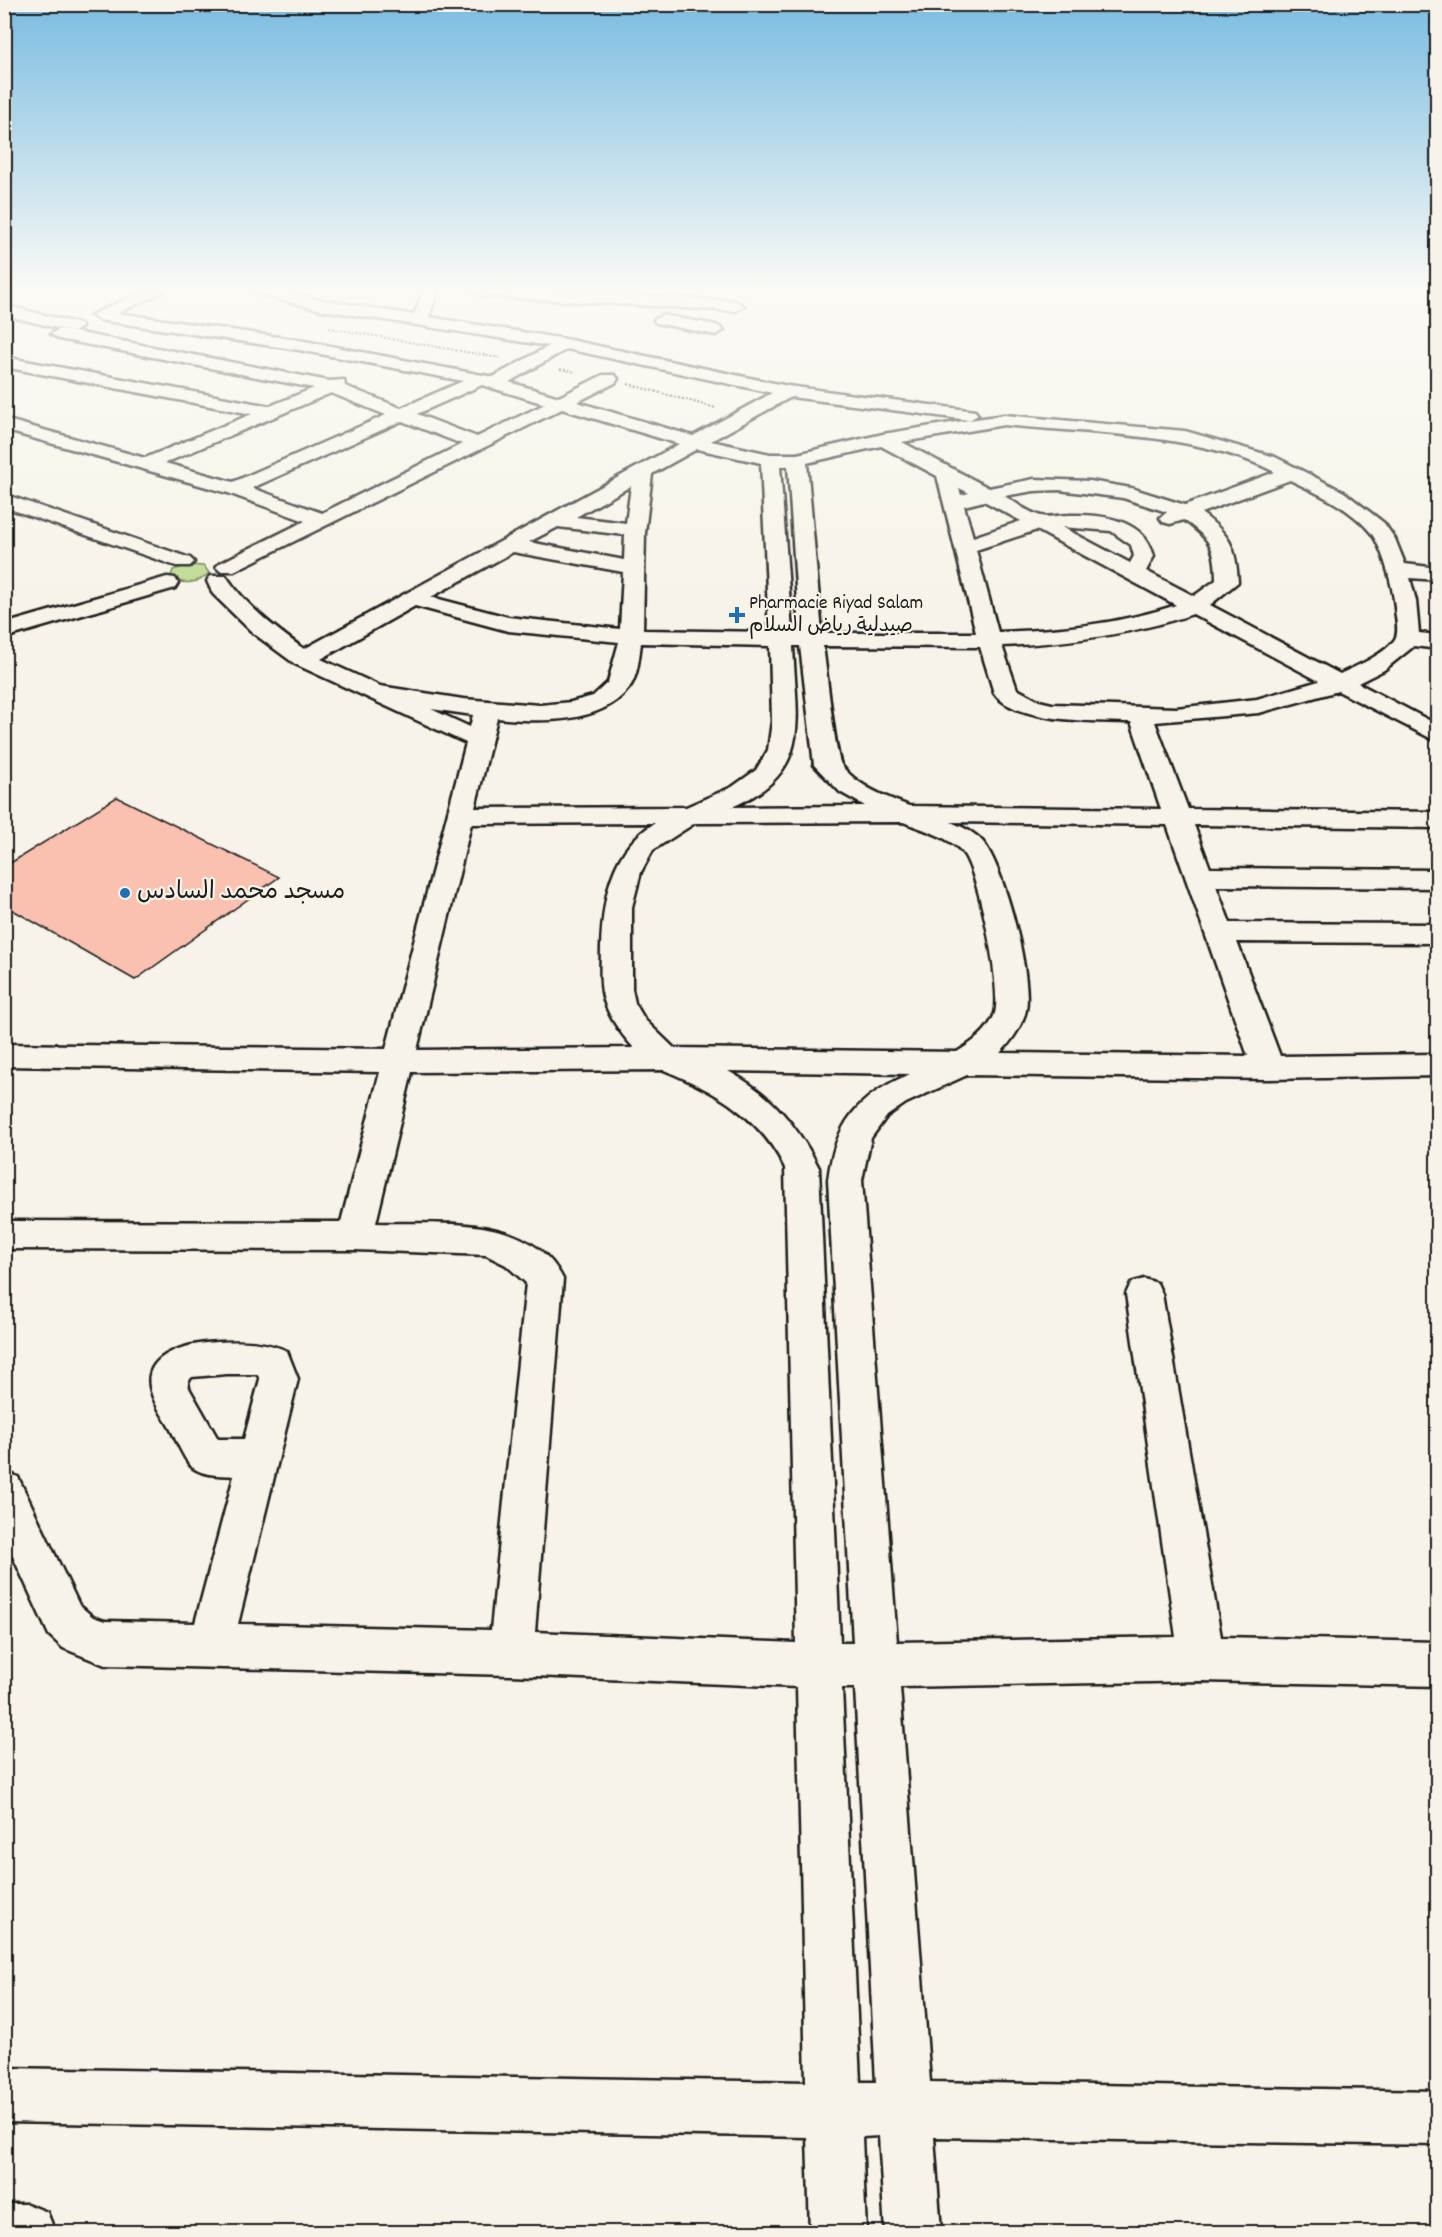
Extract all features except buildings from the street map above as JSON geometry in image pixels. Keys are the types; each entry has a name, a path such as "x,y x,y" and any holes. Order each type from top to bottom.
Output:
{"street":[{"path":"189,395 272,412"},
{"path":"149,463 311,395"},
{"path":"353,395 478,444"},
{"path":"235,489 403,414 451,395"},
{"path":"533,395 697,443 784,460 883,440 1004,420"},
{"path":"4,630 199,573 323,520 578,395"},
{"path":"303,659 642,474 780,395"},
{"path":"821,395 1004,420 1185,437 1268,461 1344,501 1377,527 1385,539 1397,570 1405,601 1407,638 1398,651 1340,683 1259,706 1210,712 1141,716 1052,711 1018,701 1006,693 989,640 946,474"},
{"path":"4,424 149,463 235,489 323,520"},
{"path":"883,440 1437,735"},
{"path":"784,460 796,639 827,765 840,782 847,786 952,833 973,847 991,886 1002,930 1011,1010 1003,1029 990,1045 961,1065 875,1108 861,1123 848,1152 845,1180 913,2232"},
{"path":"965,547 1039,523 1080,520 1131,532 1292,472"},
{"path":"370,691 528,713 567,712 592,706 610,697 620,684 631,636 636,530 642,474"},
{"path":"412,598 508,624 631,636 989,640 1110,629 1194,605 1227,582 1226,551 1219,540 1186,512 1139,496 1083,486 1035,485 954,503"},
{"path":"4,500 199,573 221,589 261,628 303,659 479,740"},
{"path":"554,520 636,530"},
{"path":"1131,532 1144,549 1142,563 1134,574"},
{"path":"511,545 634,568"},
{"path":"1397,570 1437,574"},
{"path":"1407,638 1437,642"},
{"path":"796,639 784,740 777,759 769,771 744,793 692,814 659,832 637,851 623,886 615,925 618,1000 628,1019 639,1033 669,1059 708,1075 761,1109 783,1131 802,1168 832,2110 838,2232"},
{"path":"355,1236 487,708"},
{"path":"1141,716 1268,1068"},
{"path":"460,816 908,814 1437,820"},
{"path":"1199,877 1437,879"},
{"path":"1219,932 1437,934"},
{"path":"4,1054 399,1060 669,1059 1268,1068 1437,1065"},
{"path":"4,1235 355,1236 486,1241 517,1252 530,1262 545,1279 511,1653"},
{"path":"1144,1294 1202,1659"},
{"path":"211,1646 258,1458"},
{"path":"4,1490 58,1610 72,1628 105,1643 511,1653 819,1666 1202,1659 1437,1664"},
{"path":"4,2095 1437,2118"},
{"path":"4,2232 27,2232"}],"green space":[{"path":"189,565 204,566 209,573 205,577 190,582 180,582 170,578 173,570"}],"place":[{"name":"Pharmacie Riyad Salam صيدلية رياض السلام","path":"737,615"},
{"name":"مسجد محمد السادس","path":"125,893"}]}
